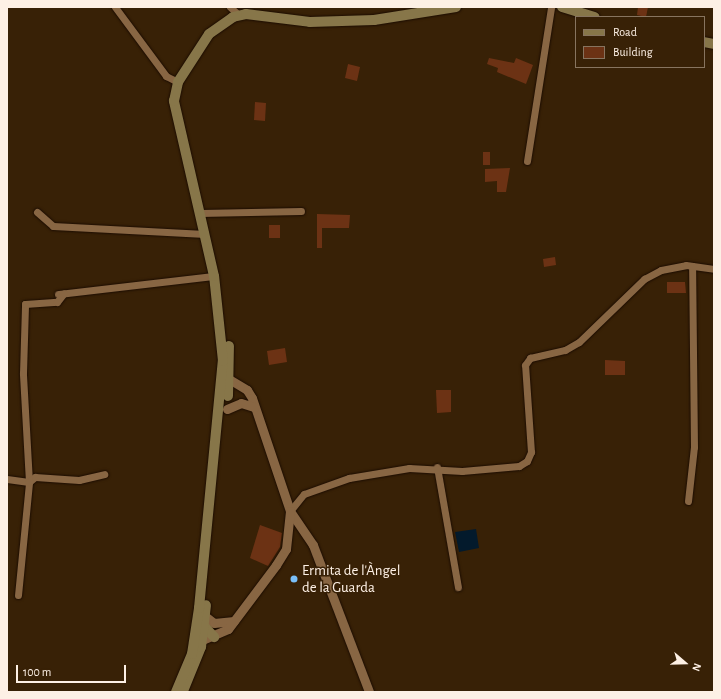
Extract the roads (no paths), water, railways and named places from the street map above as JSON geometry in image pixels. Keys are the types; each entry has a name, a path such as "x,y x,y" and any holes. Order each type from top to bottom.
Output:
{"main road":[{"path":"179,691 195,667 202,640 227,409 234,382 228,332 174,101 178,82 209,34 221,23 239,15 310,22 358,20 456,7"},
{"path":"562,7 592,16"},
{"path":"214,276 223,354 231,393 214,467"},
{"path":"179,691 192,654 201,598 223,354"},
{"path":"179,691 187,678 203,628 201,598"},
{"path":"203,628 214,623"},
{"path":"203,628 214,637"}],"street":[{"path":"115,7 166,76 178,82"},
{"path":"230,7 239,15"},
{"path":"527,161 551,7"},
{"path":"200,213 301,211"},
{"path":"37,212 53,226 205,234"},
{"path":"202,640 214,637 234,621 286,549 290,511 304,494 349,478 409,468 437,467 476,470 519,466 527,461 531,452 525,365 530,358 565,350 579,342 644,279 661,270 692,266 714,269"},
{"path":"688,502 694,447 692,266"},
{"path":"18,595 29,482 23,373 25,304 58,302 61,294 214,276"},
{"path":"234,382 247,390 250,405 290,511 313,545 369,692"},
{"path":"231,393 250,405"},
{"path":"227,409 250,405"},
{"path":"437,467 458,587"},
{"path":"7,479 29,482 36,477 79,480 104,474"},
{"path":"205,616 214,623 234,621"}],"water":[{"path":"476,529 479,548 459,552 455,532"}],"place":[{"name":"Ermita de l'Àngel de la Guarda","path":"294,579"}]}
